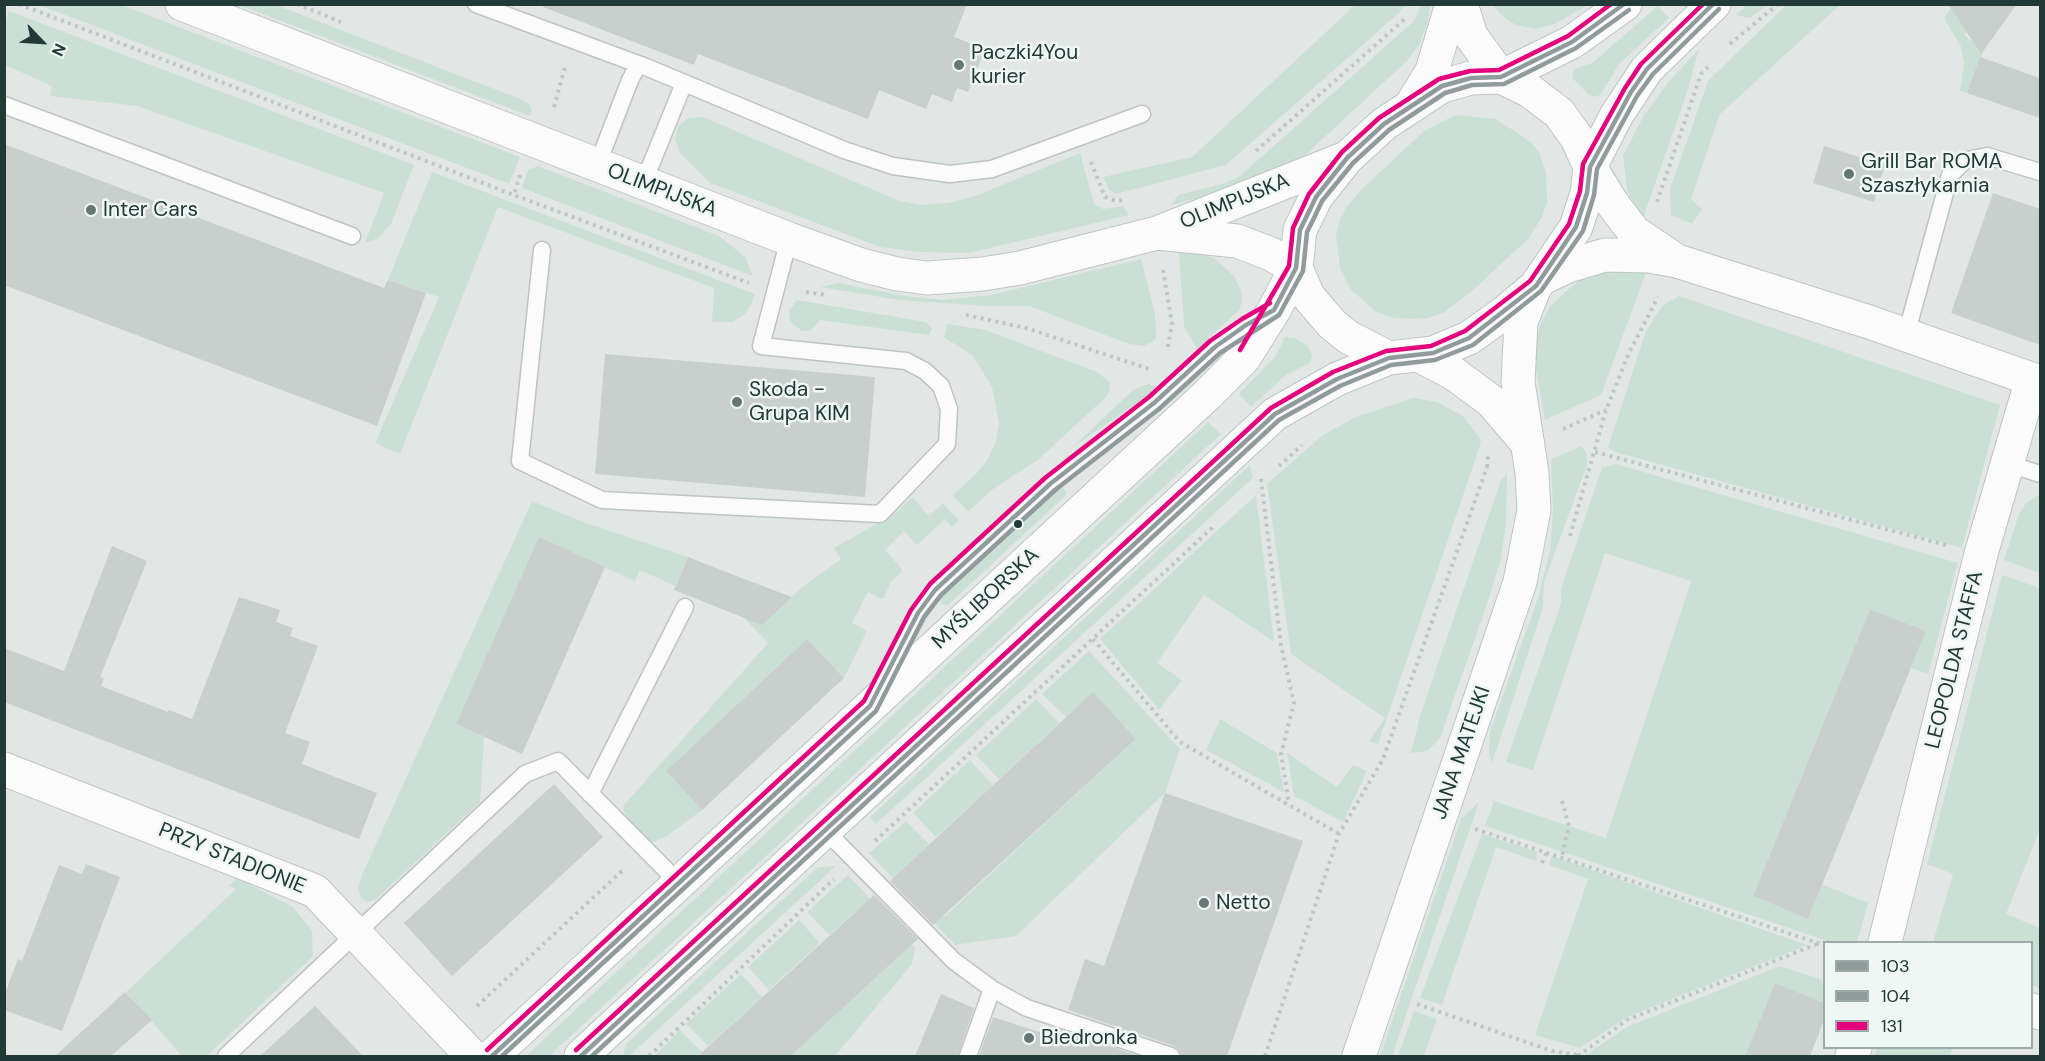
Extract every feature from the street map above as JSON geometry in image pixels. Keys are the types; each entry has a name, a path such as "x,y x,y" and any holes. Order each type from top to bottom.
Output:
{"street":[{"name":"OLIMPIJSKA","path":"182,4 789,239 879,269 927,278 952,278 1020,268 1157,233 1347,158"},
{"path":"1412,104 1432,71 1452,4"},
{"path":"1461,4 1471,36 1501,77 1530,91 1559,113 1577,138 1590,167 1612,203 1634,232 1677,261"},
{"path":"1528,444 1491,401 1453,373 1348,337 1332,324 1308,296 1296,268 1300,230 1316,197 1347,158 1384,124 1412,104 1442,87 1471,78 1501,77 1572,42 1625,4"},
{"path":"1539,282 1576,227 1587,193 1590,167 1616,116 1647,69 1714,4"},
{"name":"OLIMPIJSKA","path":"1157,233 1237,241 1296,268"},
{"path":"581,1056 1275,414 1302,397 1403,356 1434,353 1468,338 1504,314 1539,282 1568,266 1605,255 1648,256 1677,261 1906,335 2036,381"},
{"name":"MYŚLIBORSKA","path":"492,1056 1229,373 1244,358 1274,310 1296,268"},
{"name":"JANA MATEJKI","path":"1359,1056 1520,582 1534,510 1528,444 1518,382 1521,322 1539,282"},
{"name":"LEOPOLDA STAFFA","path":"1885,941 1981,554 2036,381"},
{"name":"PRZY STADIONIE","path":"4,769 315,891 472,1056"}],"lane":[{"path":"476,4 684,83 844,150 893,166 950,174 992,170 1142,114"},
{"path":"597,166 630,80 641,66"},
{"path":"643,184 684,83"},
{"path":"4,105 352,236"},
{"path":"1906,335 1950,174 1964,161 1987,156 2040,172"},
{"path":"542,250 520,461 602,500 880,514 947,444 949,409 941,386 925,371 906,361 761,346 789,239"},
{"path":"2009,464 2040,474"},
{"path":"590,794 685,607"},
{"path":"226,1056 525,774 558,761 678,882"},
{"path":"825,830 954,961 993,989 1027,1008 1171,1056"},
{"path":"968,1056 993,989"}],"path":[{"path":"18,4 514,195"},
{"path":"1725,48 1778,4"},
{"path":"1251,155 1410,15"},
{"path":"573,41 553,106 612,127"},
{"path":"1657,203 1701,74 1709,65"},
{"path":"1081,137 1105,197 1116,201 1127,199"},
{"path":"1157,233 1172,324 1167,353 1161,358"},
{"path":"1677,261 1629,353 1606,410 1595,452 1981,554"},
{"path":"1167,353 1173,359"},
{"path":"1140,376 1155,363"},
{"path":"1487,467 1495,458 1606,410"},
{"path":"1247,438 1263,456 1261,482 1281,645 1294,703 1281,754 1289,804"},
{"path":"1276,468 1309,439"},
{"path":"1265,1056 1339,834 1383,759 1487,467 1489,448"},
{"path":"1252,490 1268,475"},
{"path":"649,1056 855,860 1219,521"},
{"path":"1094,639 1180,742 1339,834"},
{"path":"1562,801 1569,826 1562,856"},
{"path":"1472,829 1562,856 1823,945"},
{"path":"1542,863 1546,851"},
{"path":"448,1032 637,857 651,854"},
{"path":"1414,1003 1552,1051 1579,1056 1627,1020 1818,944"}],"green space":[{"path":"1748,4 1768,5 1750,18 1736,15"},
{"path":"1787,4 1840,5 1720,114 1691,199 1702,209 1692,224 1671,215 1670,189 1708,81"},
{"path":"39,5 121,5 520,157 509,184"},
{"path":"239,5 276,5 518,98 528,103 532,110 530,116"},
{"path":"1355,5 1405,5 1400,12 1226,165 1116,194 1109,190 1103,177 1192,157"},
{"path":"1421,5 1431,5 1427,24 1420,43 1408,60 1302,158 1258,182 1171,205 1178,195 1226,183 1240,176 1414,21"},
{"path":"1493,5 1589,5 1554,24 1535,29 1516,25 1502,16"},
{"path":"1658,6 1669,18 1619,64 1601,94 1596,97 1589,95 1572,78 1574,69 1592,63"},
{"path":"1953,6 1956,17 1967,31 1964,35 1984,50 1967,93 1960,91 1964,64 1961,47 1944,18"},
{"path":"9,11 414,165 391,224 377,239 365,243 384,193 137,106 50,96 52,86 5,65 5,22"},
{"path":"1699,49 1686,96 1643,218 1627,191 1623,156 1644,115 1670,80"},
{"path":"1455,115 1496,119 1531,142 1539,152 1546,172 1547,202 1542,217 1529,238 1470,293 1443,313 1428,318 1412,319 1395,318 1376,312 1351,290 1340,268 1336,234 1340,220 1346,208 1362,189 1424,131"},
{"path":"703,117 900,201 921,205 948,203 975,196 1080,153 1094,204 1103,209 1123,206 1129,215 969,253 919,252 880,247 710,183 680,153 675,139 678,126 688,118"},
{"path":"538,166 719,236 745,257 753,276 522,188 528,170"},
{"path":"432,172 755,294 745,314 732,322 712,322 714,288 498,207 400,454 375,443 439,297 388,280"},
{"path":"1179,253 1199,253 1214,258 1234,276 1241,290 1242,302 1239,310 1197,349 1184,326"},
{"path":"1141,259 1155,314 1156,332 1156,339 1144,346 1129,344 1029,306 987,306 899,300 820,287 838,283 905,296 943,300 991,295"},
{"path":"1620,268 1646,273 1601,395 1545,420 1534,359 1535,342 1540,325 1550,306 1579,280 1596,272"},
{"path":"1679,296 2000,405 1962,548 1615,452 1608,447 1646,331 1663,305"},
{"path":"797,300 926,322 932,328 929,335 820,320 810,331 802,331 790,322 789,311"},
{"path":"948,324 985,330 1095,371 1109,381 1110,390 1106,397 1039,459 993,489 968,512 953,495 976,474 988,459 996,441 999,423 992,387 973,356 944,337"},
{"path":"1285,337 1295,338 1308,346 1312,356 1310,363 1287,374 1251,407 1239,394 1275,357"},
{"path":"1149,384 1156,387 1143,399 1073,447 1134,389"},
{"path":"1413,398 1437,402 1463,416 1481,439 1378,744 1369,741 1385,718 1291,654 1267,484 1323,435 1356,417"},
{"path":"1208,422 1221,434 549,1056 526,1056"},
{"path":"1581,446 1586,452 1587,465 1544,582 1543,608 1492,763 1489,754 1490,731 1538,598 1550,551 1553,510 1552,459"},
{"path":"1616,464 1958,563 1928,674 1911,668 1926,631 1870,609 1753,896 1808,919 1822,884 1868,903 1857,941 1827,941 1485,826 1494,801 1606,838 1691,581 1605,553 1533,770 1506,762 1561,604 1561,588 1602,468"},
{"path":"1250,465 1253,478 876,824 870,817"},
{"path":"1507,474 1506,523 1501,559 1487,604 1440,738 1427,751 1411,753 1420,716 1501,480"},
{"path":"1062,488 1066,491 1065,496 948,605 941,604 942,597"},
{"path":"1256,495 1274,642 1204,595 1157,663 1182,680 1159,710 1100,639"},
{"path":"2040,495 2040,573 2004,560 2019,514 2026,503"},
{"path":"912,497 929,516 943,503 959,521 952,527 945,519 917,545 904,531 885,550 903,570 892,581 883,599 868,592 852,623 867,631 844,678 807,639 666,771 702,810 667,836 652,843 645,840 636,832 623,810 624,805 768,643 743,617 755,583 778,610 801,588 841,559 834,548 894,514"},
{"path":"532,501 586,523 688,557 675,586 640,570 635,581 539,538 456,724 484,737 480,802 375,900 368,902 361,898 358,888 362,875"},
{"path":"2002,575 2040,588 2040,829 2006,914 2040,928 2040,989 2033,986 2033,941 1933,941 1953,874 1927,864"},
{"path":"1089,651 1180,749 1165,793 1016,936 955,945 869,853 906,821 929,844 901,871 944,917 1136,739 1093,693 1066,717 1042,694"},
{"path":"1036,699 1059,723 999,779 976,755"},
{"path":"1220,719 1277,753 1284,792 1206,750"},
{"path":"1287,753 1337,787 1353,765 1367,771 1343,822 1294,796"},
{"path":"970,760 993,785 936,837 913,813"},
{"path":"1479,802 1392,1056 1380,1056 1461,819"},
{"path":"1482,834 1538,852 1536,861 1496,847 1442,1005 1420,998"},
{"path":"1552,856 1807,945 1627,1017 1580,1048 1535,1035 1588,879 1549,865"},
{"path":"836,866 629,1056 623,1056 626,1044 818,867"},
{"path":"848,875 915,948 912,964 835,1056 791,1056 899,957 856,911 829,935 807,912"},
{"path":"237,878 293,907 312,931 313,956 207,1056 182,1056 126,992 236,889 229,886"},
{"path":"799,920 820,943 769,990 748,967"},
{"path":"1780,966 1820,979 1823,984 1823,1003 1775,983 1745,1056 1584,1056 1627,1027"},
{"path":"741,974 762,997 708,1046 686,1024"},
{"path":"1414,1011 1437,1019 1424,1056 1398,1056"},
{"path":"680,1030 702,1052 697,1056 654,1056"},
{"path":"1877,1049 1952,1049 1949,1056 1874,1056"}],"building":[{"path":"544,4 967,4 954,37 985,49 968,92 957,88 952,102 932,94 926,109 879,90 868,119 698,54 694,65 543,7"},
{"path":"1948,4 2017,4 1981,54"},
{"path":"1980,57 2040,78 2040,118 1967,93"},
{"name":"Inter Cars","path":"4,144 384,288 388,280 426,293 377,426 4,285"},
{"name":"Grill Bar ROMA Szaszłykarnia","path":"1824,146 1885,165 1874,202 1813,183"},
{"path":"1993,193 2040,209 2040,345 1951,313"},
{"name":"Skoda - Grupa KIM","path":"605,354 875,377 865,497 595,474"},
{"path":"539,537 605,567 522,754 456,724"},
{"path":"112,546 147,561 100,677 104,678 101,686 192,719 239,597 280,610 276,622 293,628 290,636 318,646 285,733 310,742 302,764 377,793 359,839 4,702 4,648 64,671"},
{"path":"688,557 792,597 762,625 674,590"},
{"path":"1870,609 1926,631 1808,919 1753,896"},
{"path":"807,639 844,678 702,810 666,771"},
{"path":"1093,692 1136,739 933,925 890,881"},
{"path":"554,784 603,837 452,976 404,923"},
{"name":"Netto","path":"1165,793 1303,841 1227,1056 1181,1056 1179,1050 1174,1046 1068,1010 1085,959 1104,966"},
{"path":"86,864 120,877 62,1031 4,1010 4,996 18,959 22,961 59,865 82,874"},
{"path":"874,895 918,939 791,1056 698,1056"},
{"path":"1775,983 1823,1003 1823,1023 1810,1056 1745,1056"},
{"path":"125,992 152,1020 111,1056 55,1056"},
{"path":"941,994 974,1008 958,1056 915,1056"},
{"path":"315,1006 363,1056 260,1056"},
{"name":"Biedronka","path":"993,1017 1058,1038 1061,1030 1139,1056 979,1056"}],"transit line":[{"name":"131","path":"1240,350 1289,266 1293,228 1309,194 1342,152 1379,118 1439,79 1470,71 1499,70 1568,36 1611,4"},
{"name":"103","path":"1274,310 1296,268 1300,230 1316,197 1347,158 1384,124 1442,86 1471,78 1501,77 1572,42 1624,4"},
{"name":"131","path":"576,1050 1271,408 1333,372 1386,351 1431,346 1465,331 1530,281 1569,224 1580,191 1583,164 1625,88 1641,64 1703,4"},
{"name":"103","path":"581,1056 1275,414 1337,379 1389,358 1433,353 1469,338 1536,286 1576,227 1587,193 1590,167 1631,92 1647,69 1713,4"},
{"name":"104","path":"592,1056 1279,420 1340,386 1391,365 1435,360 1473,345 1541,291 1583,231 1594,195 1597,169 1637,96 1653,74 1719,9"},
{"name":"104","path":"502,1056 876,711 924,617 941,595 1055,490 1159,409 1220,353 1279,315 1303,271 1307,232 1322,201 1353,163 1389,130 1445,93 1472,85 1504,84 1576,48 1629,10"},
{"name":"131","path":"487,1050 864,701 911,610 930,584 1045,478 1149,397 1210,341 1270,303"},
{"name":"103","path":"492,1056 870,706 918,613 935,590 1050,484 1154,403 1215,347 1246,325 1274,310"}],"place":[{"name":"Paczki4You kurier","path":"959,65"},
{"name":"Grill Bar ROMA Szaszłykarnia","path":"1849,174"},
{"name":"Inter Cars","path":"91,210"},
{"name":"Skoda - Grupa KIM","path":"737,402"},
{"name":"Netto","path":"1204,903"},
{"name":"Biedronka","path":"1029,1038"}]}
